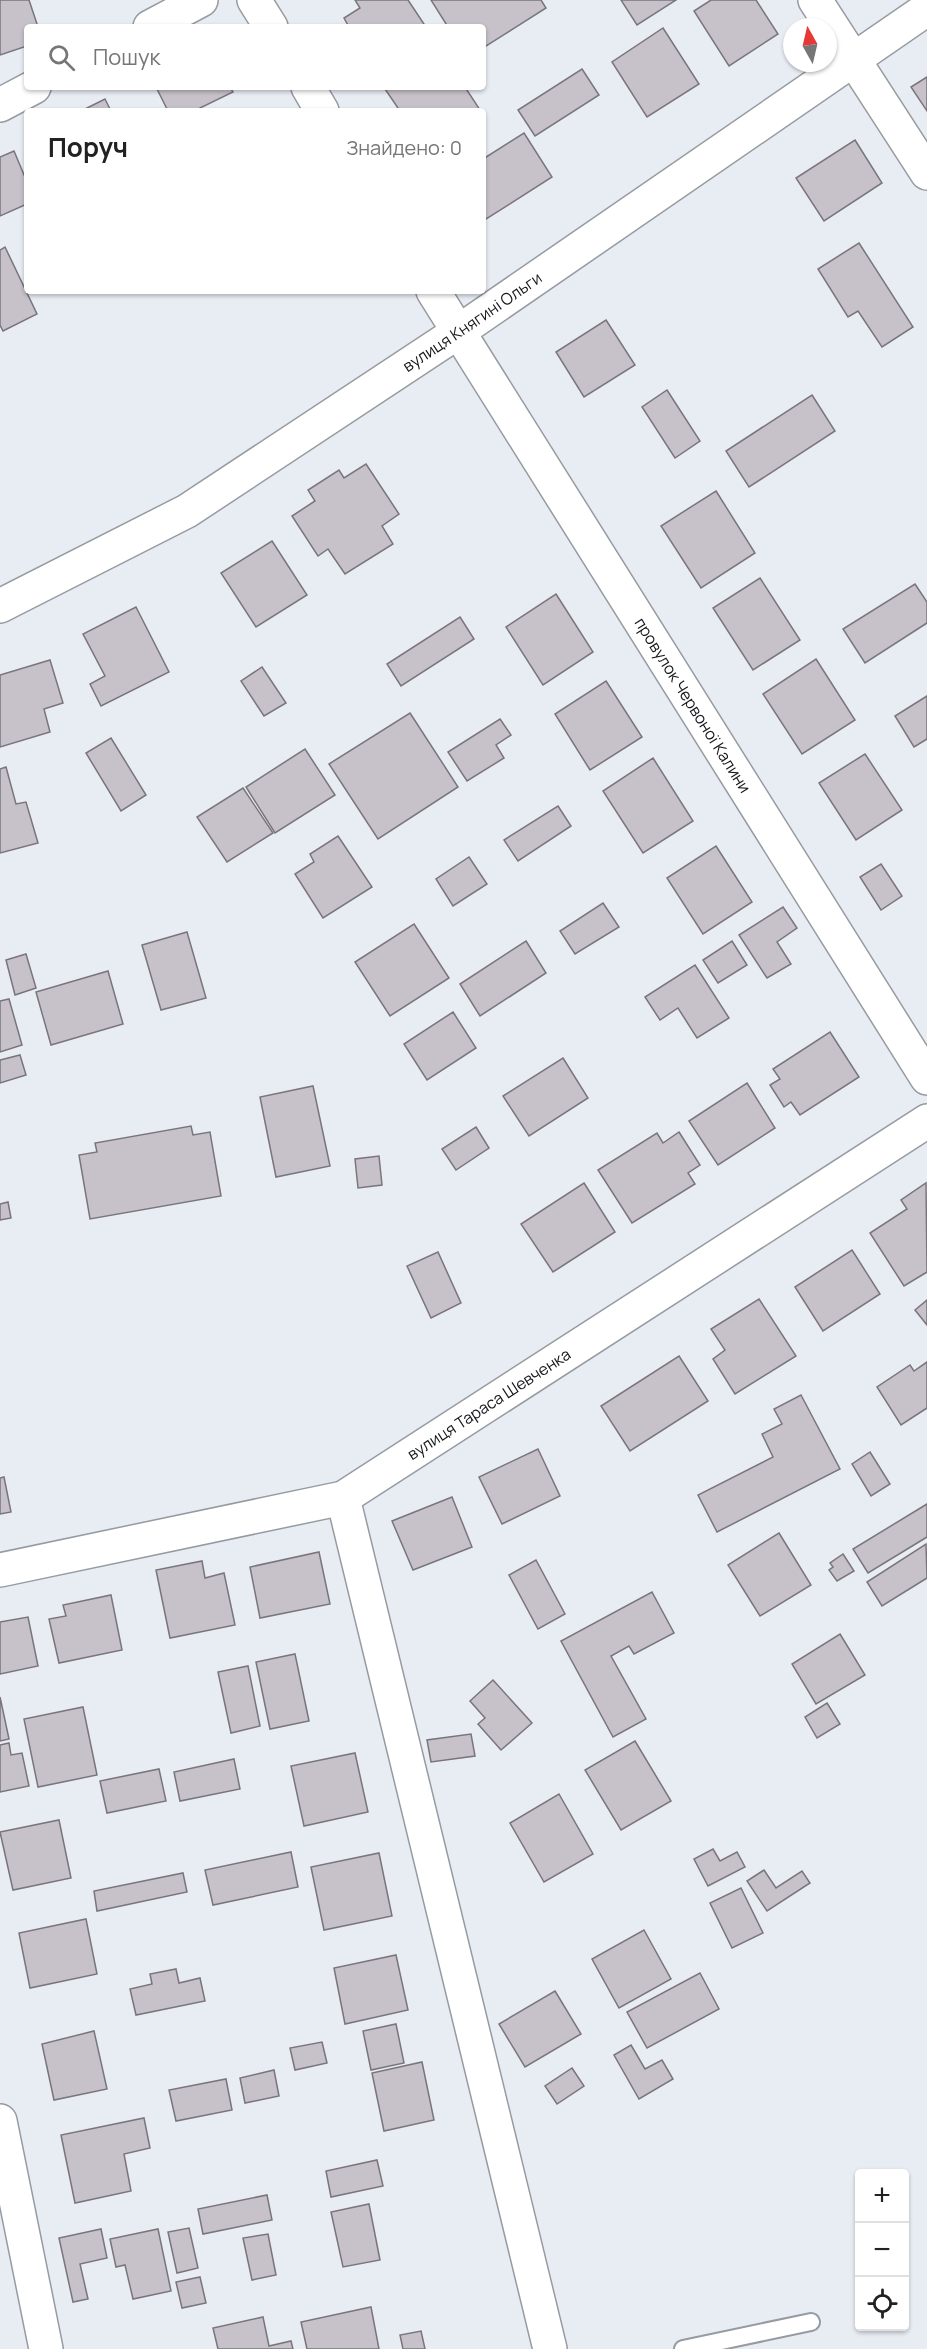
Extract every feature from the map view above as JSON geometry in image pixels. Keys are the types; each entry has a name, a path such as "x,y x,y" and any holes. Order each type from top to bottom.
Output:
{"street":[{"path":"156,24 201,0"},
{"path":"254,0 269,24"},
{"path":"815,0 927,173"},
{"name":"вулиця Княгині Ольги","path":"0,606 187,511 458,332 927,9"},
{"path":"0,105 28,90"},
{"path":"310,90 320,108"},
{"name":"провулок Червоної Калини","path":"435,294 927,1078"},
{"name":"вулиця Тараса Шевченка","path":"0,1570 343,1498 927,1121"},
{"path":"343,1498 550,2349"},
{"path":"0,2121 46,2349"}],"lane":[{"path":"682,2349 811,2322"}],"building":[{"path":"0,0 29,0 37,24 24,24 24,47 0,55"},
{"path":"355,0 408,0 424,24 347,24 344,18 360,8"},
{"path":"431,0 541,0 546,8 486,46 486,24 446,24"},
{"path":"621,0 676,0 637,25"},
{"path":"711,0 756,0 778,34 729,66 694,11"},
{"path":"663,28 699,84 647,117 612,62"},
{"path":"582,69 599,95 535,136 518,110"},
{"path":"927,77 927,111 911,87"},
{"path":"158,90 232,90 233,92 200,108 166,108"},
{"path":"386,90 467,90 479,108 398,108"},
{"path":"105,99 110,108 87,108"},
{"path":"524,133 552,177 486,219 486,157"},
{"path":"855,140 882,183 824,221 796,178"},
{"path":"14,151 24,175 24,205 0,216 0,157"},
{"path":"859,243 913,327 882,347 858,311 848,317 818,269"},
{"path":"5,247 24,287 24,294 27,294 37,314 3,331 0,325 0,250"},
{"path":"606,320 635,365 584,397 556,352"},
{"path":"667,390 700,441 675,458 642,407"},
{"path":"812,395 835,431 749,487 726,451"},
{"path":"366,464 399,514 382,526 393,544 345,574 328,549 318,556 292,516 315,501 308,490 339,470 344,478"},
{"path":"716,491 755,553 701,588 661,526"},
{"path":"272,541 307,595 256,627 221,573"},
{"path":"760,578 800,640 753,670 713,608"},
{"path":"915,584 927,602 927,623 865,663 843,629"},
{"path":"556,594 593,652 543,685 506,627"},
{"path":"136,607 169,672 101,706 90,684 105,676 83,634"},
{"path":"460,617 474,639 401,686 387,664"},
{"path":"816,659 855,720 802,754 763,694"},
{"path":"50,660 63,703 44,709 50,732 0,747 0,675"},
{"path":"262,667 286,703 264,716 241,681"},
{"path":"606,681 642,737 590,770 555,714"},
{"path":"927,696 927,739 914,747 895,716"},
{"path":"410,713 458,787 378,839 329,764"},
{"path":"500,719 511,735 496,745 504,758 467,781 448,752"},
{"path":"111,738 146,795 121,811 86,753"},
{"path":"305,749 335,795 275,833 246,787"},
{"path":"865,754 902,810 856,840 819,783"},
{"path":"653,758 693,821 643,853 603,791"},
{"path":"6,767 16,804 26,802 38,843 0,853 0,769"},
{"path":"243,788 273,833 227,862 197,817"},
{"path":"558,806 571,826 518,861 504,840"},
{"path":"338,836 372,887 323,918 295,874 314,862 310,854"},
{"path":"716,846 752,902 703,934 667,878"},
{"path":"469,857 487,884 453,906 436,879"},
{"path":"881,864 902,896 881,910 860,877"},
{"path":"603,903 619,927 575,954 560,931"},
{"path":"783,907 797,928 777,942 791,964 767,978 739,935"},
{"path":"414,924 449,978 390,1016 355,962"},
{"path":"187,932 206,998 161,1010 142,945"},
{"path":"526,941 546,973 480,1016 460,984"},
{"path":"732,941 747,965 718,983 703,960"},
{"path":"26,954 36,988 15,995 6,960"},
{"path":"695,965 729,1018 697,1038 678,1008 660,1020 645,997"},
{"path":"108,971 123,1024 51,1045 36,992"},
{"path":"9,999 22,1045 0,1052 0,1001"},
{"path":"453,1012 476,1048 427,1080 404,1044"},
{"path":"830,1032 859,1077 800,1115 791,1102 784,1107 770,1085 780,1079 773,1069"},
{"path":"20,1055 26,1075 0,1083 0,1060"},
{"path":"563,1058 588,1098 529,1136 503,1096"},
{"path":"747,1083 775,1128 718,1165 689,1121"},
{"path":"313,1086 330,1166 276,1177 260,1097"},
{"path":"191,1126 193,1135 210,1132 221,1196 90,1219 79,1155 97,1152 95,1143"},
{"path":"476,1127 489,1148 456,1170 442,1149"},
{"path":"679,1132 700,1165 688,1173 695,1184 632,1223 598,1170 657,1133 663,1143"},
{"path":"379,1156 382,1185 358,1188 355,1159"},
{"path":"584,1183 615,1232 553,1272 521,1224"},
{"path":"926,1183 927,1272 904,1286 870,1233 907,1209 901,1200"},
{"path":"8,1202 11,1218 0,1220 0,1204"},
{"path":"852,1250 880,1294 823,1331 795,1287"},
{"path":"438,1252 461,1303 431,1318 407,1266"},
{"path":"759,1299 796,1356 735,1394 713,1359 725,1350 711,1329"},
{"path":"927,1300 927,1325 915,1310"},
{"path":"679,1356 708,1401 630,1451 601,1406"},
{"path":"927,1362 927,1408 901,1425 877,1387 910,1365 914,1371"},
{"path":"801,1395 840,1469 717,1532 698,1495 773,1457 762,1434 782,1424 774,1409"},
{"path":"538,1449 560,1496 502,1524 479,1477"},
{"path":"870,1452 890,1484 871,1496 852,1464"},
{"path":"4,1477 11,1512 0,1514 0,1478"},
{"path":"452,1497 472,1547 413,1570 392,1521"},
{"path":"927,1504 927,1537 868,1573 853,1549"},
{"path":"779,1533 811,1585 760,1616 728,1565"},
{"path":"926,1544 927,1578 882,1606 867,1582"},
{"path":"319,1552 330,1604 260,1618 250,1567"},
{"path":"843,1554 854,1571 837,1581 829,1570 833,1567 830,1563"},
{"path":"536,1560 565,1614 538,1629 509,1575"},
{"path":"202,1561 205,1578 224,1573 235,1625 170,1638 156,1570"},
{"path":"652,1592 674,1633 634,1654 629,1646 611,1656 646,1719 613,1737 561,1641"},
{"path":"111,1595 122,1650 59,1663 49,1619 66,1616 63,1605"},
{"path":"28,1617 38,1666 0,1674 0,1622"},
{"path":"840,1634 865,1675 816,1704 792,1664"},
{"path":"295,1654 309,1721 270,1729 256,1662"},
{"path":"248,1666 260,1726 231,1733 218,1672"},
{"path":"493,1680 532,1723 501,1750 478,1724 485,1718 470,1701"},
{"path":"0,1697 9,1739 0,1741"},
{"path":"827,1703 840,1724 817,1738 805,1717"},
{"path":"83,1707 97,1775 38,1787 24,1719"},
{"path":"471,1734 475,1756 431,1762 427,1740"},
{"path":"635,1741 671,1801 621,1830 585,1770"},
{"path":"9,1743 11,1755 22,1753 29,1786 0,1792 0,1745"},
{"path":"355,1753 368,1812 304,1826 291,1766"},
{"path":"234,1759 240,1789 180,1801 174,1772"},
{"path":"159,1769 166,1801 107,1813 100,1781"},
{"path":"559,1794 593,1854 544,1882 510,1823"},
{"path":"59,1820 71,1878 13,1890 0,1832"},
{"path":"713,1849 720,1861 737,1852 745,1867 708,1886 694,1859"},
{"path":"291,1852 298,1887 213,1905 205,1870"},
{"path":"379,1853 392,1916 324,1930 311,1867"},
{"path":"764,1870 776,1888 802,1871 810,1883 767,1911 747,1881"},
{"path":"183,1873 187,1892 97,1911 94,1891"},
{"path":"741,1888 763,1933 732,1948 710,1903"},
{"path":"86,1919 97,1974 30,1988 19,1933"},
{"path":"644,1930 671,1979 619,2008 592,1959"},
{"path":"396,1955 408,2010 345,2024 334,1968"},
{"path":"176,1969 179,1983 200,1978 205,2001 136,2015 130,1989 152,1984 150,1974"},
{"path":"700,1973 719,2009 647,2048 627,2012"},
{"path":"555,1991 581,2034 525,2067 499,2024"},
{"path":"396,2024 404,2063 371,2070 363,2031"},
{"path":"94,2031 107,2089 54,2100 42,2044"},
{"path":"322,2042 327,2063 295,2070 290,2048"},
{"path":"631,2045 645,2069 662,2060 673,2079 639,2099 614,2055"},
{"path":"422,2062 434,2120 384,2131 372,2073"},
{"path":"572,2068 584,2086 557,2104 545,2086"},
{"path":"274,2070 279,2096 245,2103 240,2078"},
{"path":"226,2079 232,2110 176,2121 169,2090"},
{"path":"144,2118 150,2148 124,2154 131,2191 75,2203 61,2135"},
{"path":"377,2160 383,2186 331,2197 326,2171"},
{"path":"267,2195 272,2220 203,2234 198,2209"},
{"path":"369,2204 380,2260 343,2267 331,2212"},
{"path":"189,2228 198,2268 177,2273 168,2232"},
{"path":"101,2229 107,2258 80,2264 88,2299 73,2302 59,2238"},
{"path":"158,2229 171,2291 133,2299 125,2265 116,2267 110,2239"},
{"path":"268,2234 276,2275 252,2280 243,2238"},
{"path":"200,2277 206,2303 182,2308 176,2282"},
{"path":"371,2307 379,2349 307,2349 301,2322"},
{"path":"263,2317 269,2346 291,2341 293,2349 218,2349 213,2328"},
{"path":"421,2331 425,2349 403,2349 400,2335"}]}
